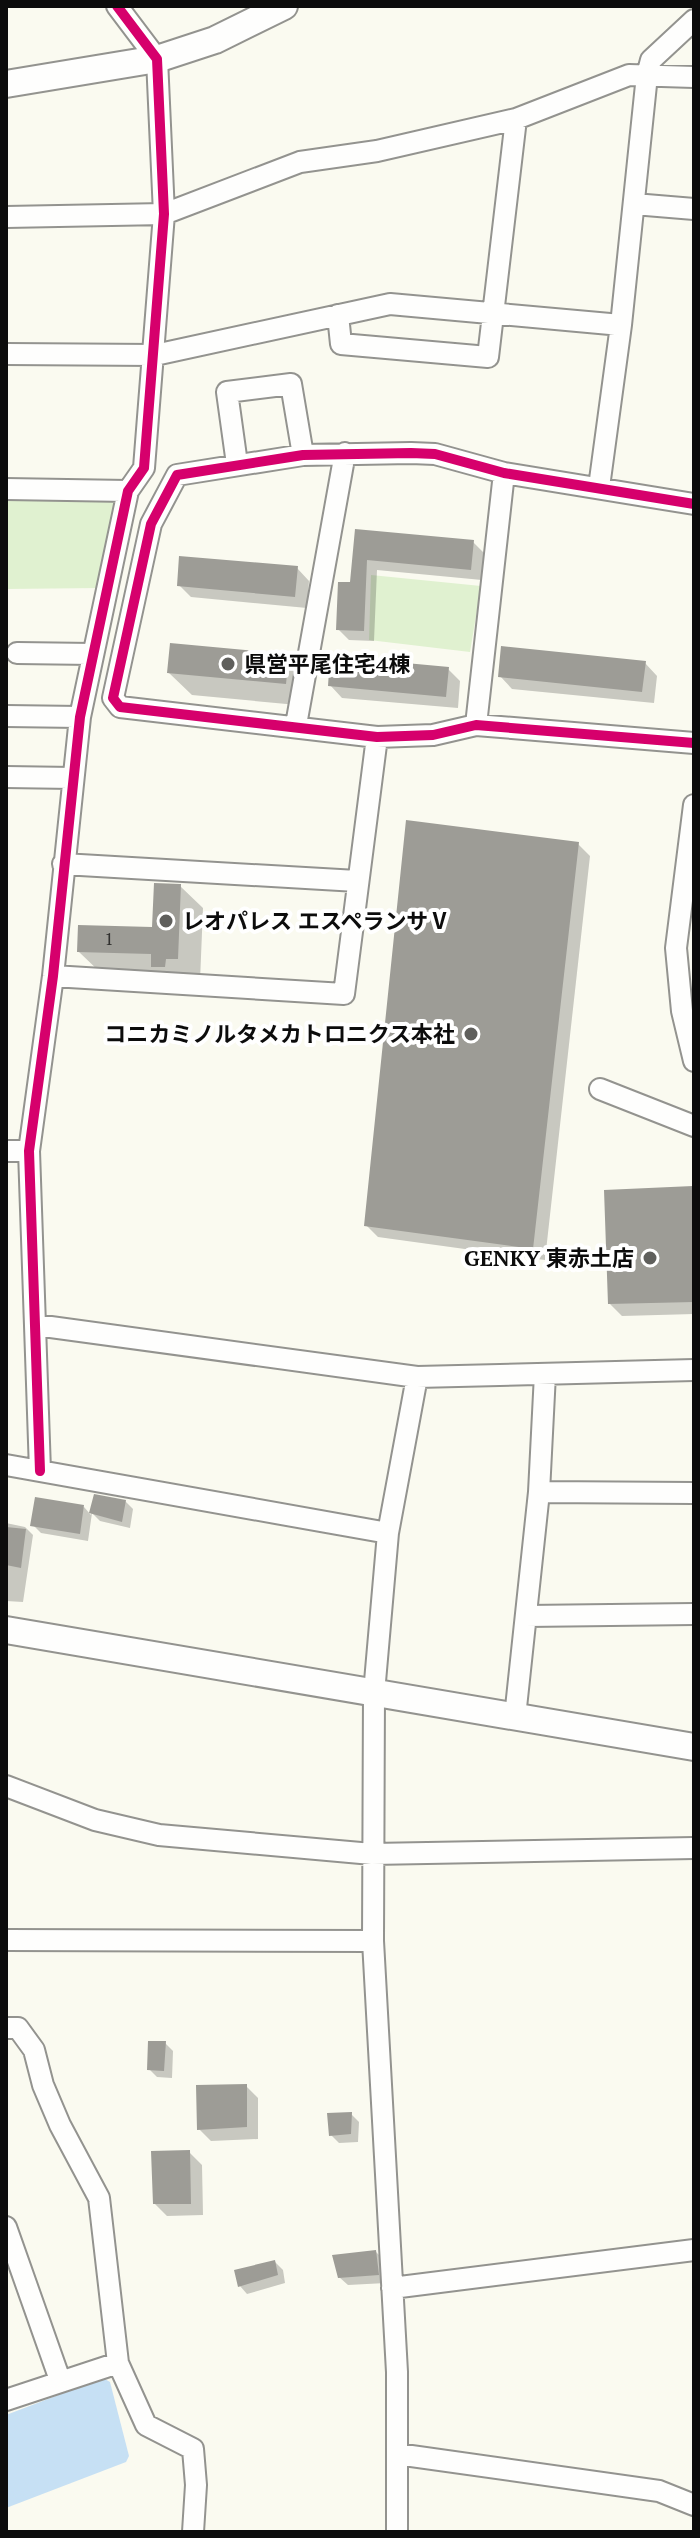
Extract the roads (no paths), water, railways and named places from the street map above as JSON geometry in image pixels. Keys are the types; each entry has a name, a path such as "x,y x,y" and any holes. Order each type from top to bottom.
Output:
{"street":[{"path":"40,1471 29,1151 53,976 80,717 128,491 144,468 164,214 157,59 117,6"},
{"path":"6,84 157,59 215,40 265,10"},
{"path":"599,487 621,325 647,75 651,60 694,20"},
{"path":"6,217 164,214 300,162 377,151 516,119 629,75 694,77"},
{"path":"338,315 341,344 488,357 516,119"},
{"path":"634,204 694,209"},
{"path":"6,354 155,355 390,304 621,325"},
{"path":"237,464 227,392 291,384 303,455"},
{"path":"296,725 345,453"},
{"path":"694,504 504,473 435,454 303,455 177,475 151,524 113,698 120,707 296,725 377,737 433,735 476,725 694,743"},
{"path":"476,725 504,473"},
{"path":"6,489 128,491"},
{"path":"17,653 93,654"},
{"path":"6,716 80,717"},
{"path":"53,976 344,994 377,737"},
{"path":"6,777 73,778"},
{"path":"694,805 676,948 682,1011 694,1061"},
{"path":"63,864 357,881"},
{"path":"600,1089 694,1126"},
{"path":"6,1151 29,1151"},
{"path":"36,1325 417,1377 694,1370"},
{"path":"515,1717 539,1492 545,1374"},
{"path":"397,2532 392,2288 373,1941 374,1693 388,1533 417,1377"},
{"path":"6,1465 388,1533"},
{"path":"539,1492 694,1493"},
{"path":"527,1616 694,1614"},
{"path":"6,1630 694,1747"},
{"path":"6,1786 95,1820 159,1835 372,1854 694,1848"},
{"path":"6,1940 373,1941"},
{"path":"6,2028 18,2028 34,2050 43,2085 60,2125 99,2198 118,2363 146,2425 193,2449 196,2485 193,2532"},
{"path":"6,2227 60,2380"},
{"path":"392,2288 694,2250"},
{"path":"6,2400 118,2363"},
{"path":"397,2454 659,2491 694,2505"}],"water":[{"path":"103,2378 110,2382 129,2456 126,2462 6,2508 6,2415"}],"place":[{"name":"県営平尾住宅4棟","path":"228,664"},
{"name":"レオパレス エスペランサⅤ","path":"166,921"},
{"name":"コニカミノルタメカトロニクス本社","path":"471,1034"},
{"name":"GENKY 東赤土店","path":"650,1258"}]}
